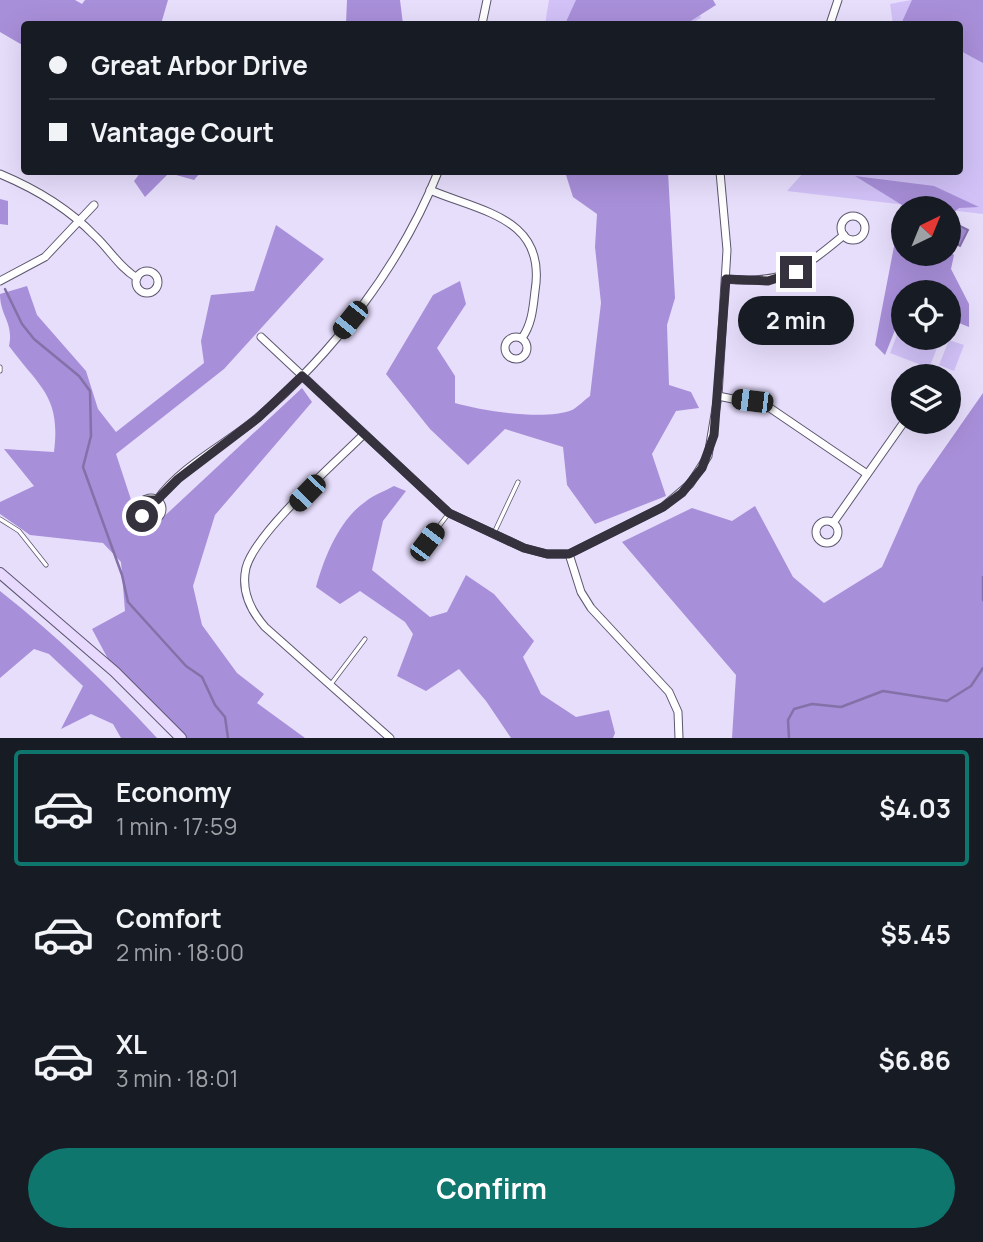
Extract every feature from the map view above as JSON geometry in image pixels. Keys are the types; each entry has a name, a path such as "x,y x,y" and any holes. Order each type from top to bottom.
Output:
{"main road":[{"path":"0,573 115,673 181,738"}],"street":[{"path":"483,21 487,0"},
{"path":"831,21 838,0"},
{"path":"0,174 31,188 79,221 120,265 137,278"},
{"path":"157,500 178,479 258,418 302,376 369,294 404,241 437,175"},
{"path":"261,337 449,513 536,552 569,554 663,507 690,484 712,445 726,279 727,233 720,200 720,175"},
{"path":"430,190 509,221 528,242 537,279 531,321 522,338"},
{"path":"0,281 45,257 94,205"},
{"path":"726,279 752,282 782,277 811,262 844,235"},
{"path":"718,396 767,406 867,474"},
{"path":"833,523 895,434"},
{"path":"363,435 259,544 246,569 248,601 257,619 390,738"},
{"path":"569,554 582,592 591,608 674,700 680,723 679,738"}],"lane":[{"path":"494,535 518,482"},
{"path":"423,557 427,542 449,513"},
{"path":"0,519 19,531 46,565"},
{"path":"331,684 365,639"}],"shaded area":[{"path":"0,0 75,0 82,4 85,0 168,0 162,21 21,21 21,44 0,32"},
{"path":"347,0 400,0 403,21 346,21"},
{"path":"549,0 695,0 701,18 696,21 546,21"},
{"path":"576,0 713,0 716,5 691,21 566,21"},
{"path":"911,0 983,0 983,214 961,211 961,196 891,196 891,203 787,191 801,175 963,175 963,21 893,21 890,4"},
{"path":"912,0 983,0 983,63 963,52 963,21 902,21"},
{"path":"139,175 167,175 145,197 134,181"},
{"path":"176,175 198,175 194,180"},
{"path":"566,175 668,175 675,298 667,325 669,385 691,392 699,408 676,411 652,454 666,496 595,524 567,485 563,447 505,429 468,465 430,429 386,374 433,295 460,281 466,304 437,348 455,376 455,403 497,412 546,415 572,410 590,396 601,303 595,247 597,214 573,197"},
{"path":"855,176 934,186 955,196 891,196 891,198"},
{"path":"0,199 8,201 8,225 0,224"},
{"path":"961,199 979,207 961,208"},
{"path":"276,225 324,259 224,369 116,454 143,536 302,388 312,402 215,515 193,586 202,625 237,673 264,694 257,703 305,738 181,738 115,672 92,629 125,611 121,562 103,543 30,535 0,514 0,502 34,486 4,449 54,452 55,433 51,405 46,394 9,346 10,331 0,294 27,286 37,315 86,371 98,409 116,432 204,363 201,341 211,295 254,291"},
{"path":"961,226 968,230 961,244"},
{"path":"891,262 891,266 952,266 957,280 891,280 891,340 885,355 875,345"},
{"path":"961,288 969,304 969,327 961,324"},
{"path":"961,344 964,345 957,364 939,364 945,350 961,350"},
{"path":"891,350 936,350 931,364 919,364 890,353"},
{"path":"983,393 983,738 732,738 736,675 622,542 692,508 732,521 755,506 793,577 824,603 882,567 918,486 954,434 961,434 961,424"},
{"path":"394,486 406,491 383,521 372,570 430,617 447,612 466,575 494,594 534,641 523,657 541,694 576,717 609,710 615,733 613,738 511,738 486,701 459,669 426,691 397,676 413,634 405,622 360,591 340,604 316,587 323,564 340,529 368,500"},
{"path":"0,591 82,662 157,738 121,738 113,724 91,714 61,729 83,686 49,654 34,649 0,678"}],"waterway":[{"path":"5,289 22,324 34,339 79,376 90,391 91,436 83,467 122,575 128,602 186,666 202,677 215,705 225,717 228,738"},
{"path":"983,577 983,600"},
{"path":"789,738 788,720 794,709 812,704 841,707 883,691 947,701 971,686 983,668"}],"route":[{"path":"142,516 139,509 144,500 157,500 178,479 258,418 302,376 433,501 449,513 524,548 547,554 569,554 663,507 690,484 708,456 714,435 726,279 768,281 796,272"}]}
